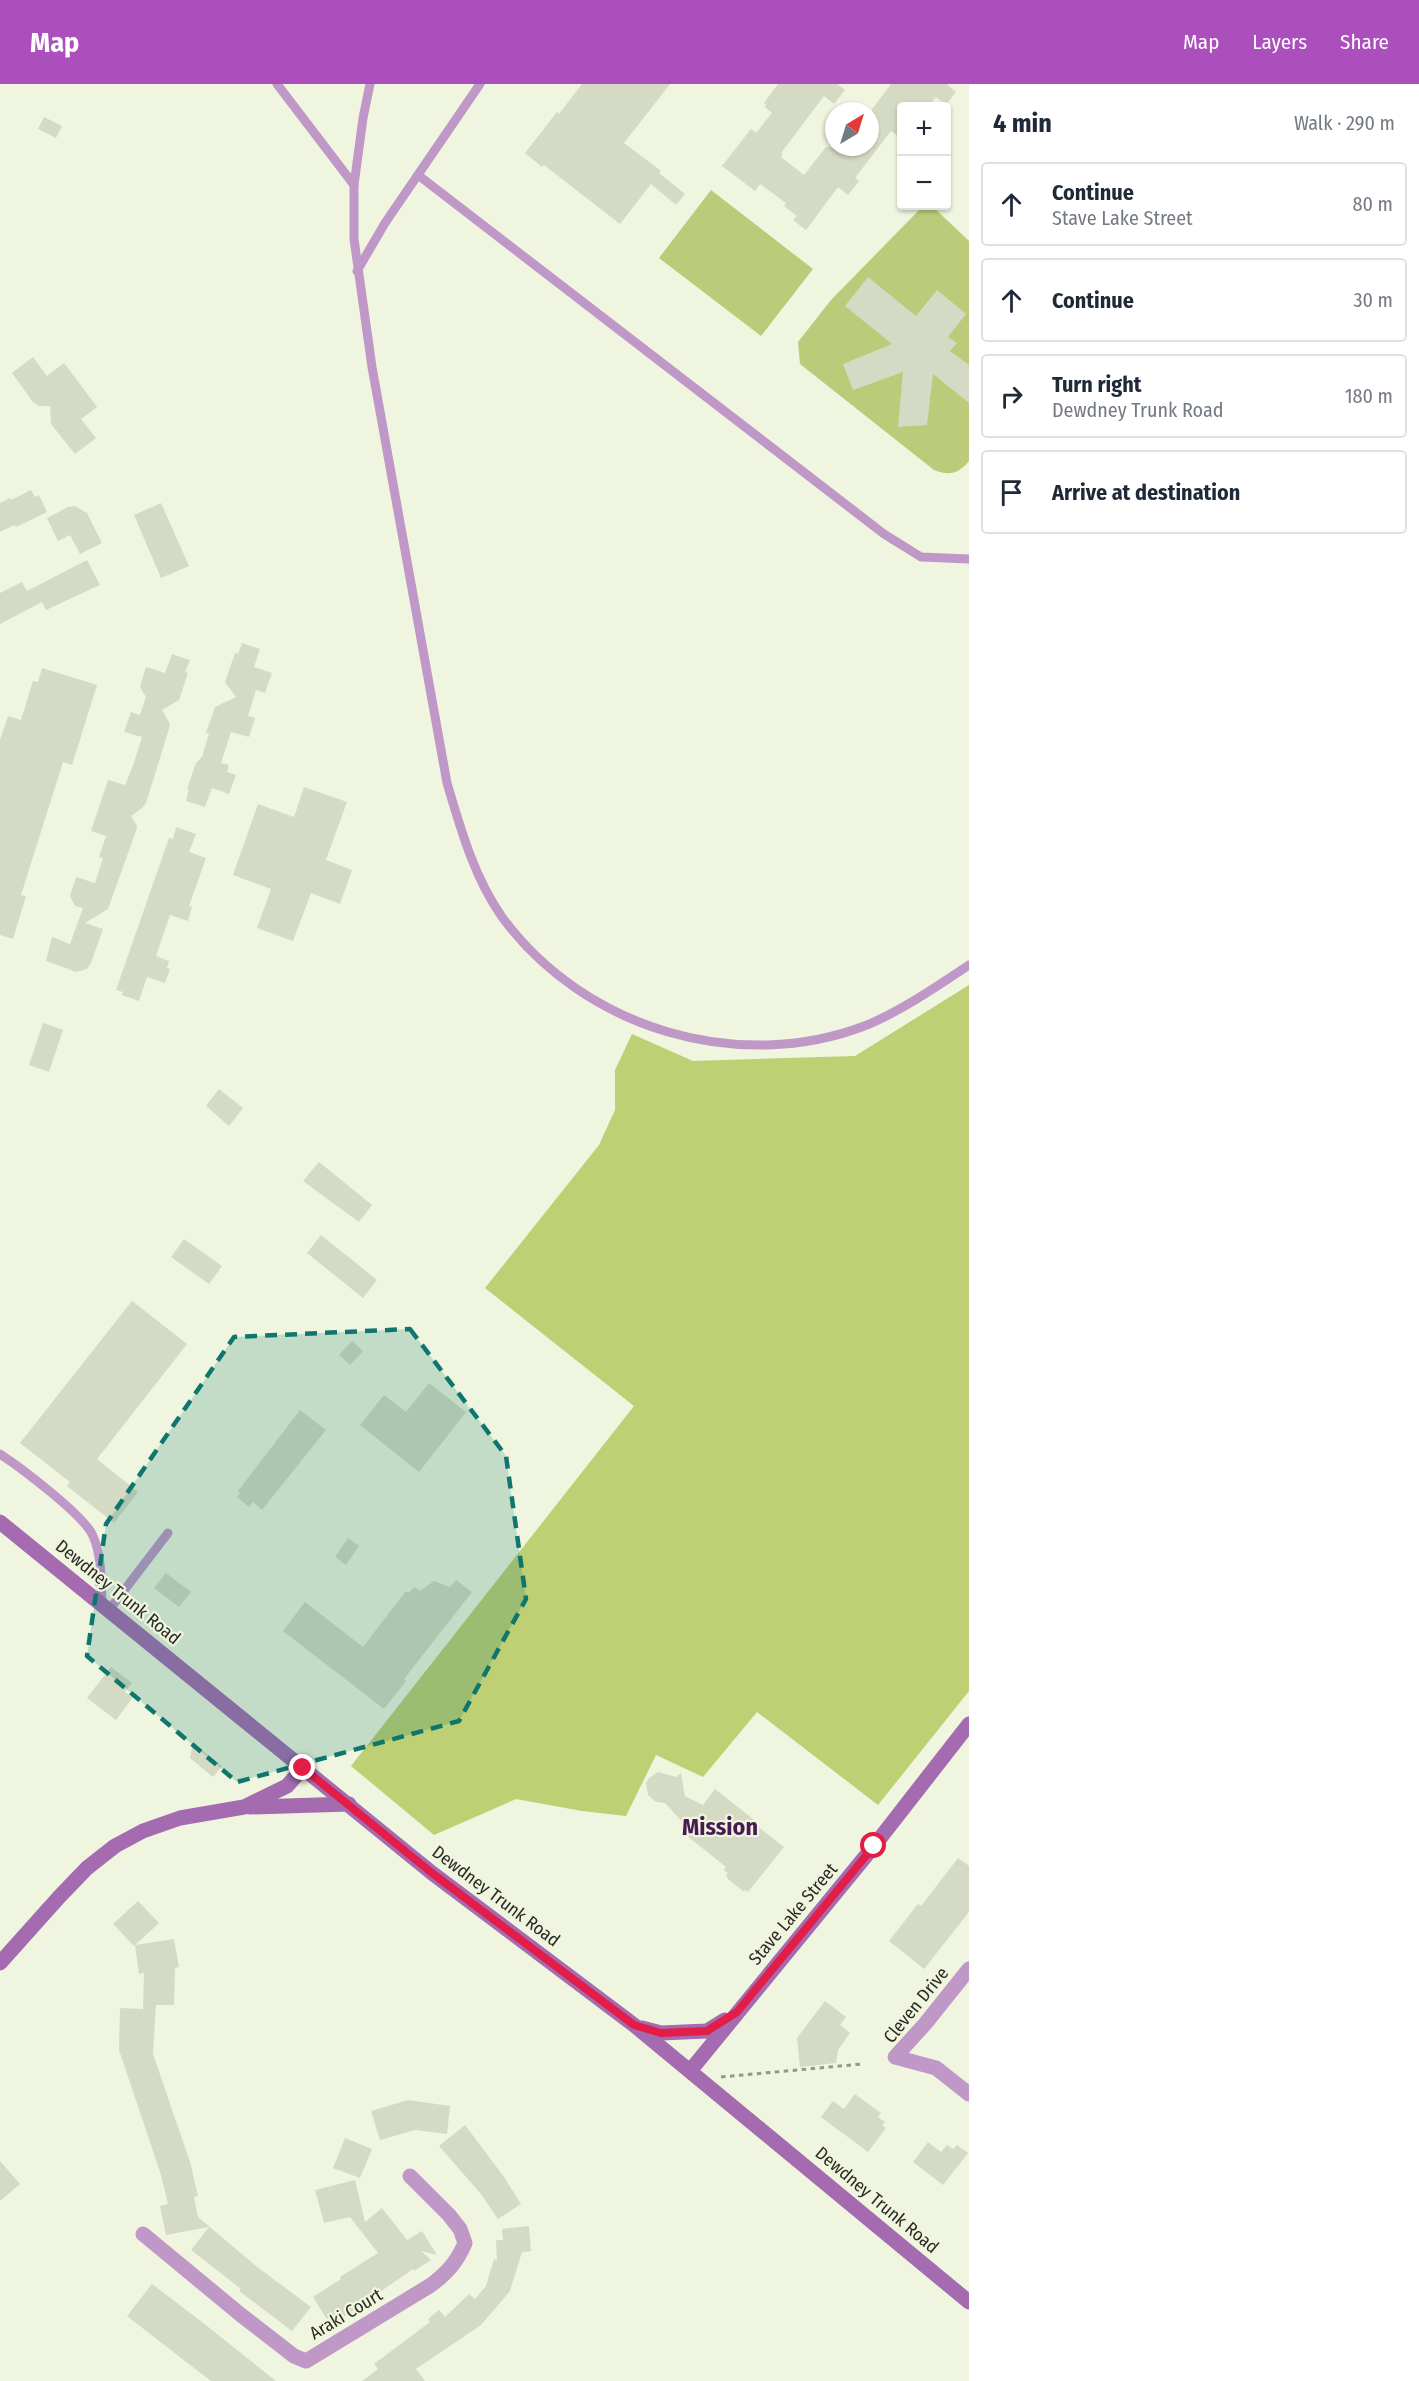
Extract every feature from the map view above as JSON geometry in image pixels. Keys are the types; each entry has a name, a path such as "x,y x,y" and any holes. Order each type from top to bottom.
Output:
{"main road":[{"name":"Dewdney Trunk Road","path":"0,1522 432,1873 634,2025 969,2302"},
{"name":"Stave Lake Street","path":"690,2071 874,1846 969,1724"},
{"path":"244,1807 287,1786 303,1768"},
{"path":"0,1963 87,1868 115,1846 144,1831 180,1818 244,1807 349,1804"},
{"path":"634,2025 661,2033 707,2031 737,2012"}],"street":[{"name":"Cleven Drive","path":"969,1969 895,2057 936,2068 969,2094"},
{"name":"Araki Court","path":"143,2234 294,2356 306,2361 430,2285 447,2272 458,2259 465,2243 460,2229 410,2176"}],"lane":[{"path":"277,84 354,185"},
{"path":"370,84 354,185 354,239 372,367 447,783 467,850 502,917 550,968 618,1013 670,1033 734,1045 803,1042 836,1035 869,1024 935,988 969,965"},
{"path":"357,272 385,223 480,84"},
{"path":"418,175 884,534 921,557 969,558"},
{"path":"0,1454 81,1517 93,1535 99,1555 106,1607"},
{"path":"106,1607 168,1533"}],"path":[{"path":"719,2077 862,2064"}],"highlighted area":[{"path":"410,1329 506,1456 526,1599 459,1721 237,1782 87,1656 106,1524 234,1337"}],"green space":[{"path":"711,190 813,269 761,336 659,258"},
{"path":"919,210 936,210 969,241 969,461 961,469 953,473 934,470 800,364 798,342 831,300"},
{"path":"969,985 969,1691 878,1805 757,1712 703,1777 656,1755 626,1816 516,1799 434,1835 351,1766 634,1406 485,1288 599,1145 615,1110 615,1070 632,1034 693,1061 855,1056"}],"building":[{"path":"582,84 670,84 624,143 661,171 659,173 685,194 676,205 651,184 620,224 525,153"},
{"path":"778,84 837,84 845,90 836,102 832,102 824,96 781,153 783,154 781,157 804,175 825,148 825,156 872,156 855,178 859,181 848,195 838,187 806,230 793,220 797,216 784,206 786,203 760,184 755,191 722,166 751,129 756,133 772,113 764,103"},
{"path":"891,84 947,84 956,92 948,102 942,102 936,97 932,102 897,102 897,135 891,131 879,147 878,102"},
{"path":"44,117 62,126 56,138 38,129"},
{"path":"868,277 916,316 937,290 966,314 948,337 957,343 950,351 969,365 969,403 933,374 927,425 898,427 903,372 853,390 843,364 892,344 845,306"},
{"path":"33,357 47,376 64,363 97,407 81,419 96,438 75,454 51,424 50,406 39,406 33,402 12,373"},
{"path":"31,490 35,497 39,495 47,512 0,532 0,503"},
{"path":"161,503 189,566 161,578 134,515"},
{"path":"75,506 87,513 102,543 80,554 70,535 58,541 47,518 68,507"},
{"path":"87,560 100,585 46,610 42,602 0,624 0,593 22,582 27,591"},
{"path":"242,643 260,649 254,667 272,673 265,693 256,690 248,716 255,718 249,737 231,732 221,763 229,765 227,772 236,775 229,794 212,788 205,807 186,801 189,789 187,789 196,763 202,757 209,733 206,733 215,707 236,697 225,682 235,653 238,654"},
{"path":"172,654 190,660 185,672 188,673 179,700 162,710 170,724 146,803 131,816 137,826 136,831 108,909 85,923 103,929 91,963 87,969 76,972 46,961 52,937 70,944 83,908 75,906 70,896 76,877 95,883 103,858 99,857 106,836 91,831 108,780 125,785 142,737 124,732 131,712 140,715 146,697 140,687 146,667 165,673"},
{"path":"42,668 97,685 72,765 63,762 21,895 26,896 13,939 0,935 0,740 8,716 21,720 33,681 38,682"},
{"path":"304,787 347,802 326,860 352,870 340,904 311,893 293,941 257,928 271,889 233,875 258,804 294,817"},
{"path":"176,827 196,834 189,852 206,858 189,906 192,907 188,921 170,915 156,956 169,961 167,968 170,969 165,983 147,977 139,1001 122,995 123,992 116,990 169,838 173,839"},
{"path":"43,1023 63,1030 49,1072 29,1065"},
{"path":"219,1089 243,1108 229,1126 206,1106"},
{"path":"319,1162 372,1205 359,1222 303,1181"},
{"path":"321,1235 377,1280 363,1298 307,1253"},
{"path":"184,1239 222,1266 209,1284 171,1257"},
{"path":"132,1301 187,1344 97,1459 138,1492 114,1523 67,1486 70,1482 20,1443"},
{"path":"352,1341 363,1351 350,1365 339,1355"},
{"path":"429,1383 466,1412 419,1472 360,1425 384,1395 406,1412"},
{"path":"300,1410 326,1430 262,1510 253,1502 249,1507 237,1497 240,1493 238,1491"},
{"path":"348,1538 359,1546 346,1565 335,1557"},
{"path":"166,1573 191,1592 179,1607 154,1588"},
{"path":"456,1580 472,1592 404,1679 406,1681 384,1709 283,1631 305,1602 363,1647 406,1591 409,1593 414,1587 420,1591 434,1581 450,1587"},
{"path":"111,1667 132,1683 125,1692 133,1697 116,1720 87,1698"},
{"path":"193,1743 222,1766 213,1777 190,1758"},
{"path":"658,1772 676,1777 681,1773 685,1796 703,1805 715,1789 784,1847 748,1892 745,1890 744,1892 728,1879 726,1875 728,1873 724,1870 726,1867 682,1832 686,1826 665,1803 656,1802 648,1795 646,1783"},
{"path":"958,1858 969,1866 969,1912 924,1969 889,1941 918,1904 921,1906"},
{"path":"138,1901 159,1923 134,1946 113,1924"},
{"path":"174,1939 179,1967 175,1968 174,2005 156,2005 153,2054 190,2162 198,2196 194,2197 198,2217 256,2266 311,2307 292,2331 239,2291 241,2289 191,2250 209,2227 166,2235 160,2206 168,2204 161,2175 119,2050 120,2008 143,2009 144,1973 139,1974 135,1945"},
{"path":"825,2001 846,2017 840,2025 850,2033 838,2050 836,2063 800,2067 797,2038"},
{"path":"855,2094 881,2113 878,2117 885,2122 882,2125 886,2128 868,2152 821,2117 833,2101 844,2109"},
{"path":"408,2100 450,2106 447,2134 415,2130 380,2140 371,2111"},
{"path":"465,2125 521,2204 498,2219 481,2194 439,2146"},
{"path":"345,2138 372,2149 360,2178 333,2168"},
{"path":"928,2142 941,2152 947,2145 953,2149 957,2145 968,2153 943,2185 913,2162"},
{"path":"0,2161 20,2184 0,2201"},
{"path":"355,2180 365,2222 382,2208 407,2240 422,2231 437,2255 421,2251 431,2260 414,2271 413,2269 331,2326 313,2297 378,2253 350,2217 324,2223 315,2190"},
{"path":"529,2226 531,2251 522,2252 510,2291 481,2325 416,2369 425,2381 362,2381 378,2369 374,2364 430,2322 428,2319 439,2310 445,2317 469,2294 475,2299 486,2286 494,2259 497,2260 496,2240 503,2240 502,2229"},
{"path":"152,2284 276,2381 211,2381 127,2316"}],"district":[{"name":"Mission","path":"720,1827"}],"route":[{"path":"303,1768 432,1873 634,2025 661,2033 707,2031 737,2012 874,1846"}]}
